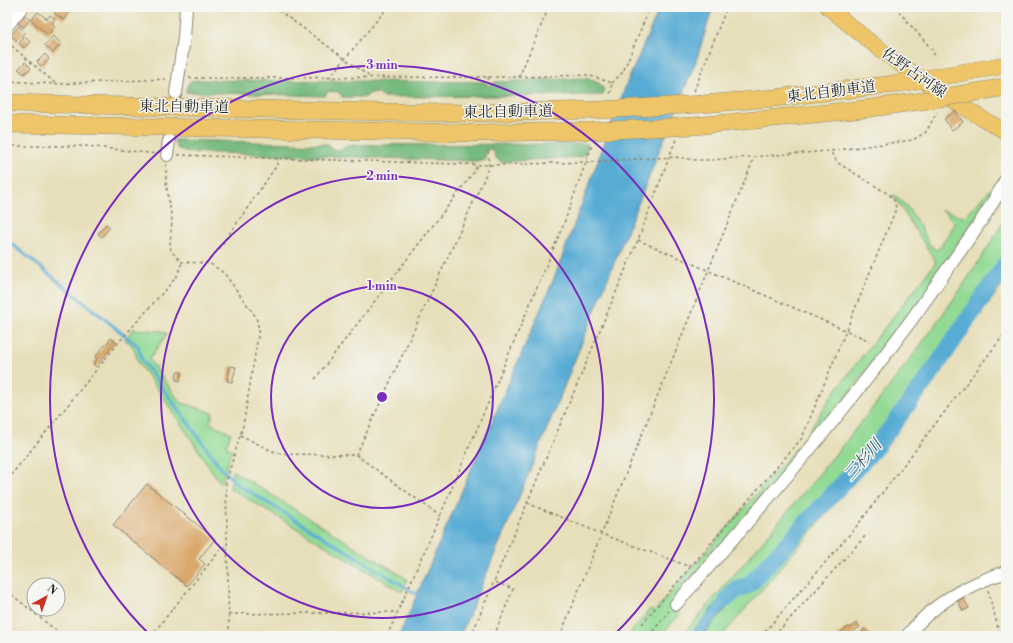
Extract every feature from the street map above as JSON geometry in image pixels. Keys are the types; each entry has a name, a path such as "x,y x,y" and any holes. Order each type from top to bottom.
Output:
{"highway":[{"name":"東北自動車道","path":"7,103 473,113 698,98 774,98 896,84 1006,65"},
{"name":"東北自動車道","path":"7,124 592,136 856,110 1006,87"}],"main road":[{"name":"佐野古河線","path":"828,7 873,43 942,93 1006,132"}],"street":[{"path":"7,26 22,7"},
{"path":"176,93 187,12 186,7"},
{"path":"168,155 169,141"},
{"path":"676,604 806,456 908,324 975,230 1006,179"},
{"path":"907,636 934,608 952,595 985,579 1006,572"}],"path":[{"path":"274,7 371,78"},
{"path":"329,78 388,7"},
{"path":"519,77 549,7"},
{"path":"604,104 612,83 618,79 623,72 650,7"},
{"path":"698,98 727,7"},
{"path":"895,7 933,51 935,57"},
{"path":"7,42 56,84"},
{"path":"7,81 56,84 179,78 519,77 588,75 612,83"},
{"path":"488,77 490,86"},
{"path":"7,146 86,146 168,155 477,165 594,162 676,157 703,160 830,151 912,140 926,132 936,117 942,93"},
{"path":"387,636 440,516 563,226 585,162 592,136"},
{"path":"471,636 638,240 677,137"},
{"path":"356,455 484,179 488,165 488,150"},
{"path":"642,624 802,438 896,208 895,202 890,195 838,163 830,151"},
{"path":"168,155 166,182 172,221 170,245 172,251 182,262 210,264 217,267 224,273 256,317 259,330 240,435 228,470 226,482 229,636"},
{"path":"560,636 709,271 752,163 753,157"},
{"path":"219,249 277,165 277,158"},
{"path":"315,379 474,172 477,165"},
{"path":"638,240 870,341"},
{"path":"7,480 119,342 173,281 177,276 182,262"},
{"path":"761,636 856,527 1006,332"},
{"path":"240,435 272,451 283,454 356,455 440,516"},
{"path":"527,503 602,534 688,566 693,564"},
{"path":"775,636 867,534"},
{"path":"151,636 221,549 227,546"},
{"path":"985,579 1000,636"},
{"path":"494,582 513,589 494,636"},
{"path":"7,591 63,636"},
{"path":"649,636 676,604"},
{"path":"229,614 397,612"}],"green space":[{"path":"586,78 599,83 604,90 603,95 382,97 378,93 370,93 366,97 342,97 339,92 328,91 325,96 186,92 189,83 198,80 484,82 492,86 495,82"},
{"path":"174,140 328,144 332,150 344,149 346,145 588,144 585,154 581,157 501,162 496,158 492,149 486,150 485,159 476,161 185,152 177,148"},
{"path":"1002,177 945,268 806,449 676,604 679,615 661,636 628,636 650,609 654,612 804,439 832,395 936,262 893,195 904,203 909,209 930,245 936,250 939,249 954,225 954,222 942,210 964,217"},
{"path":"1006,218 1006,281 825,516 722,636 702,636 746,585 747,580 731,586 689,636 682,636 853,433 894,381 971,274"},
{"path":"133,329 162,331 167,334 149,359 180,402 213,413 210,423 231,433 226,447 232,449 221,484 172,410 141,367 132,345 125,340"},
{"path":"233,471 407,579 402,592 230,488"}],"water":[{"path":"660,7 713,7 696,61 527,478 460,636 399,636 555,276 626,85"},
{"path":"747,580 746,585 702,636 689,636 731,586"}],"building":[{"path":"59,7 70,7 72,9 64,20 54,13"},
{"path":"38,12 47,19 50,15 55,19 52,23 55,26 48,35 31,20"},
{"path":"24,15 30,19 24,27 18,23"},
{"path":"19,26 25,32 17,41 11,35"},
{"path":"53,36 61,43 53,53 45,45"},
{"path":"25,37 30,42 24,48 19,43"},
{"path":"45,54 49,59 42,67 37,62"},
{"path":"25,62 31,68 24,74 18,69"},
{"path":"955,111 963,122 952,130 944,119"},
{"path":"106,224 110,227 102,237 98,234"},
{"path":"111,338 116,342 96,367 93,364 97,359 95,357"},
{"path":"230,366 236,367 232,382 227,381"},
{"path":"177,372 182,372 180,381 176,380"},
{"path":"147,484 215,539 199,559 205,564 187,586 113,525"},
{"path":"963,598 969,608 963,611 958,601"},
{"path":"857,623 860,627 853,631 857,636 835,636 848,627 850,628"},
{"path":"864,629 872,636 860,636"}],"waterway":[{"path":"7,240 138,346 142,360 222,469 237,484 420,596"},
{"name":"三杉川","path":"727,599 735,591 750,584 877,446 931,374 1006,263"}]}
